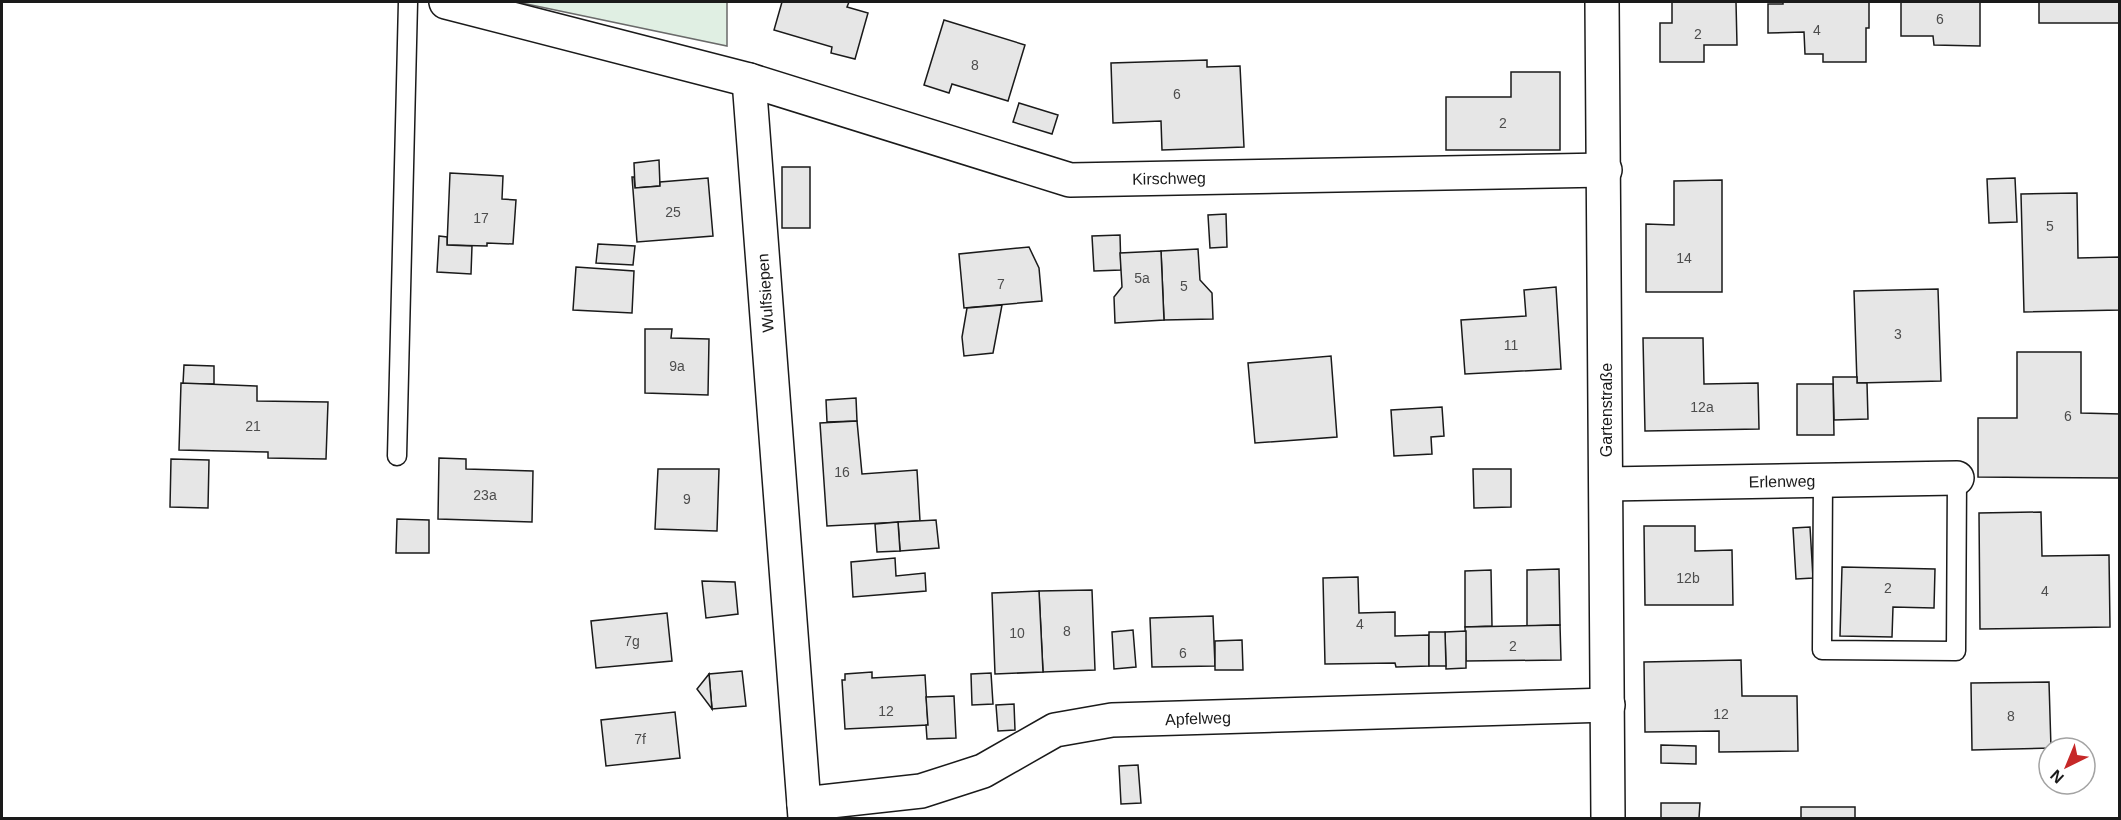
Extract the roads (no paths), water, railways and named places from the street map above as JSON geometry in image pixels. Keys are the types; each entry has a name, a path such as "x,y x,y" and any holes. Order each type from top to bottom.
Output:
{"street":[{"path":"446,2 749,81"},
{"name":"Gartenstraße","path":"1602,2 1608,819"},
{"name":"Kirschweg","path":"749,81 1070,180 1605,170"},
{"name":"Wulfsiepen","path":"749,81 805,812"},
{"name":"Erlenweg","path":"1607,484 1957,478"},
{"name":"Apfelweg","path":"805,812 921,791 983,771 1055,730 1112,720 1608,705"}],"lane":[{"path":"397,456 408,2"},
{"path":"1823,480 1822,650 1956,651 1957,478"}]}
